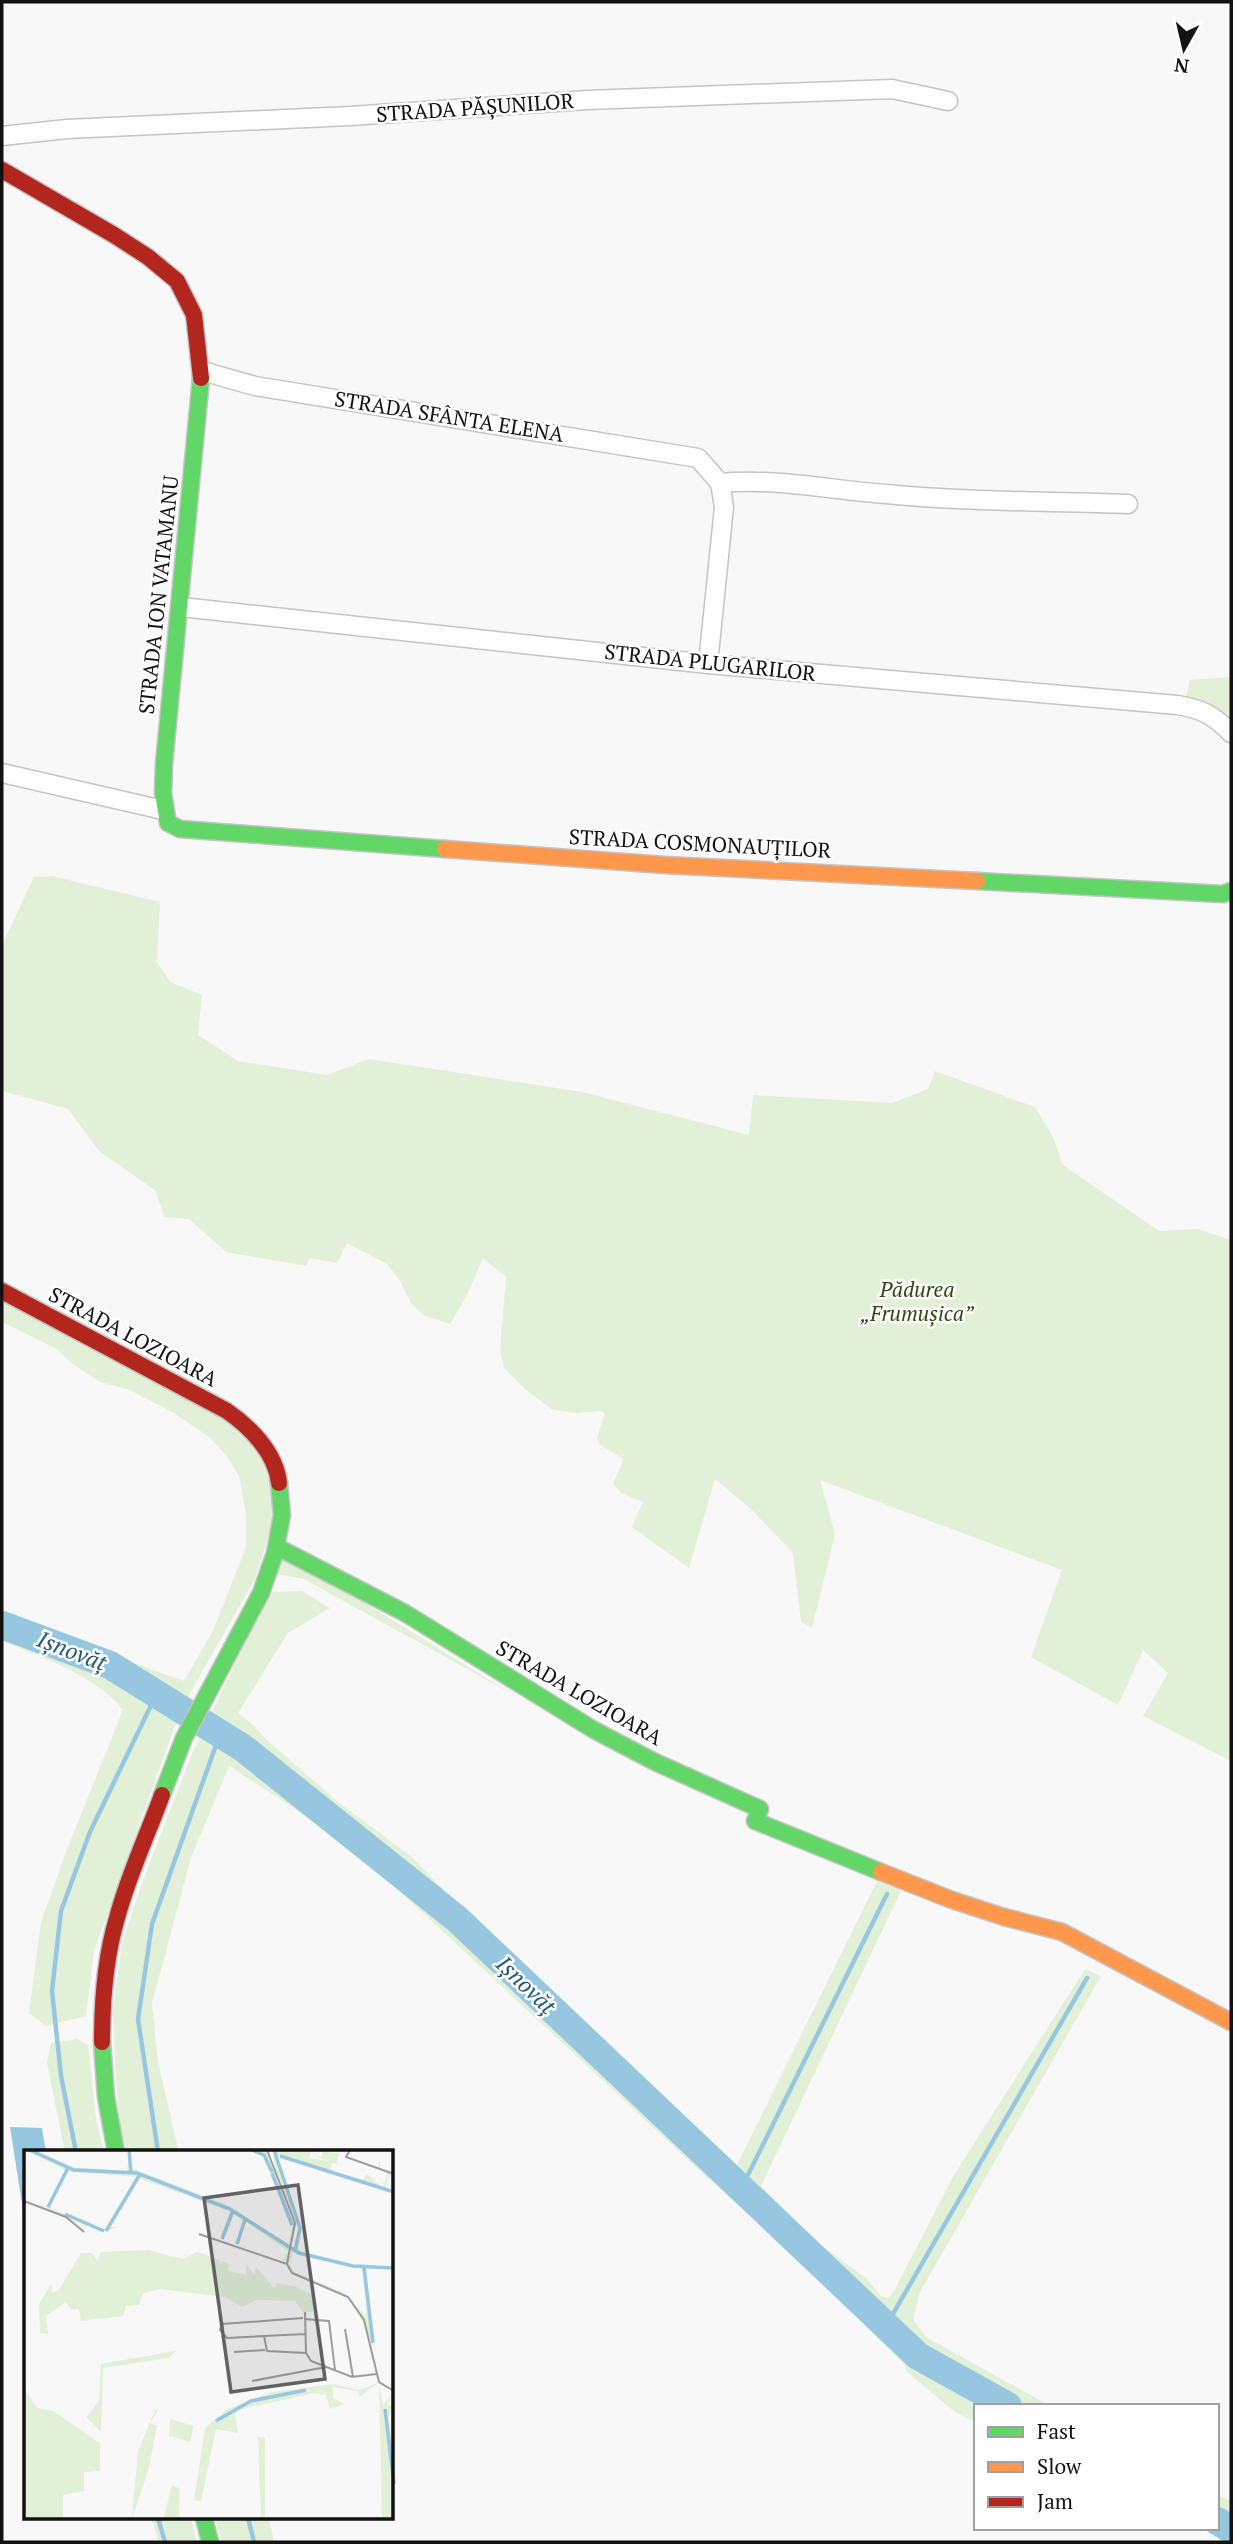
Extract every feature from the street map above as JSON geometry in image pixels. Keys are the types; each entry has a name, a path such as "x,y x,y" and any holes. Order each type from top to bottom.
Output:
{"street":[{"name":"STRADA PĂȘUNILOR","path":"2,136 81,129 350,116 587,100 892,89 948,101"},
{"path":"2,170 114,235 148,257 177,281 194,315 202,371"},
{"name":"STRADA SFÂNTA ELENA","path":"202,371 255,386 698,458 720,483"},
{"name":"STRADA ION VATAMANU","path":"165,816 166,744 202,371"},
{"path":"708,664 724,507 720,483 742,481 805,485 888,495 1128,504"},
{"name":"STRADA PLUGARILOR","path":"181,607 708,664 1177,705 1194,708 1216,717 1231,733"},
{"path":"2,773 165,816"},
{"name":"STRADA COSMONAUȚILOR","path":"165,816 180,829 665,865 1223,894 1231,891"},
{"name":"STRADA LOZIOARA","path":"2,1291 204,1398 239,1420 261,1440 276,1464 282,1493 282,1518 277,1547 405,1613 594,1730 655,1762 760,1809 755,1821 952,1900 1062,1932 1231,2022"},
{"path":"116,2150 102,2067 105,1980 113,1931 131,1876 185,1736 268,1577 277,1547"},
{"path":"204,2520 210,2542"}],"green space":[{"path":"1231,677 1231,722 1186,696 1190,680"},
{"name":"Pădurea „Frumușica”","path":"52,876 160,902 157,962 170,982 202,995 198,1035 238,1061 327,1075 369,1059 582,1092 749,1135 753,1095 892,1103 928,1089 935,1071 1035,1107 1053,1137 1063,1165 1159,1231 1198,1229 1231,1240 1231,1761 1143,1716 1168,1673 1143,1650 1118,1705 1031,1657 1062,1570 820,1480 835,1534 812,1628 801,1622 793,1553 750,1508 715,1479 689,1568 632,1527 643,1502 621,1493 613,1483 624,1459 600,1445 597,1438 605,1413 576,1413 551,1409 504,1368 500,1351 506,1277 483,1258 466,1297 450,1324 423,1315 411,1303 399,1279 387,1264 347,1243 337,1263 310,1258 306,1266 226,1252 189,1219 164,1217 156,1191 99,1151 68,1109 2,1091 2,945 34,877"},
{"path":"2,1300 222,1417 266,1458 274,1519 255,1579 194,1686 173,1731 94,1951 86,2016 46,2026 29,2013 41,1922 123,1710 84,1677 2,1641 2,1615 184,1681 213,1631 246,1547 246,1514 239,1476 227,1456 209,1437 174,1413 130,1390 100,1382 70,1362 57,1349 2,1322"},
{"path":"284,1557 300,1563 514,1695 304,1579 276,1574"},
{"path":"302,1591 330,1608 288,1633 238,1713 338,1802 412,1857 468,1915 572,2012 583,2019 624,2062 737,2165 877,1881 901,1891 761,2186 822,2246 866,2278 881,2296 888,2298 894,2291 954,2175 1085,1969 1101,1976 920,2292 913,2319 926,2337 1046,2404 974,2404 974,2421 955,2412 907,2372 904,2364 795,2256 702,2173 377,1870 301,1813 229,1766 191,1858 152,2003 158,2063 179,2150 126,2150 120,2125 113,2013 122,1943 193,1751 270,1592"},
{"path":"77,2039 88,2045 96,2119 104,2150 65,2150 47,2063 51,2043"},
{"path":"1219,2496 1231,2501 1231,2542 1221,2542 1209,2530 1219,2530"},
{"path":"152,2520 192,2520 197,2542 158,2542"},
{"path":"216,2520 269,2520 274,2542 221,2542"}],"water":[{"path":"10,2127 42,2128 46,2150 24,2150 24,2216"}],"waterway":[{"name":"Ișnovăț","path":"2,1625 110,1665 243,1748 457,1919 918,2356 1004,2404"},
{"path":"76,2150 61,2076 52,1991 61,1911 90,1832 156,1695"},
{"path":"158,2150 138,2019 152,1924 220,1734"},
{"path":"741,2189 887,1894"},
{"path":"886,2326 1087,1978"},
{"path":"159,2520 165,2542"},
{"path":"248,2520 254,2542"},
{"name":"Ișnovăț","path":"1219,2522 1231,2529"}],"traffic: fast":[{"path":"201,378 164,764 163,793 168,823 180,829 445,849"},
{"path":"977,881 1223,894 1231,891"},
{"path":"162,1795 184,1738 261,1593 275,1553 282,1515 279,1483"},
{"path":"277,1547 405,1613 594,1730 655,1762 760,1809 755,1821 881,1872"},
{"path":"102,2042 106,2097 116,2150"},
{"path":"204,2520 210,2542"}],"traffic: slow":[{"path":"445,849 665,865 977,881"},
{"path":"881,1872 952,1900 1062,1932 1231,2022"}],"traffic: jam":[{"path":"2,170 114,235 148,257 177,281 194,315 201,378"},
{"path":"2,1291 227,1411 244,1425 267,1451 273,1461 279,1483"},
{"path":"102,2042 105,1979 113,1933 127,1887 162,1795"}]}
